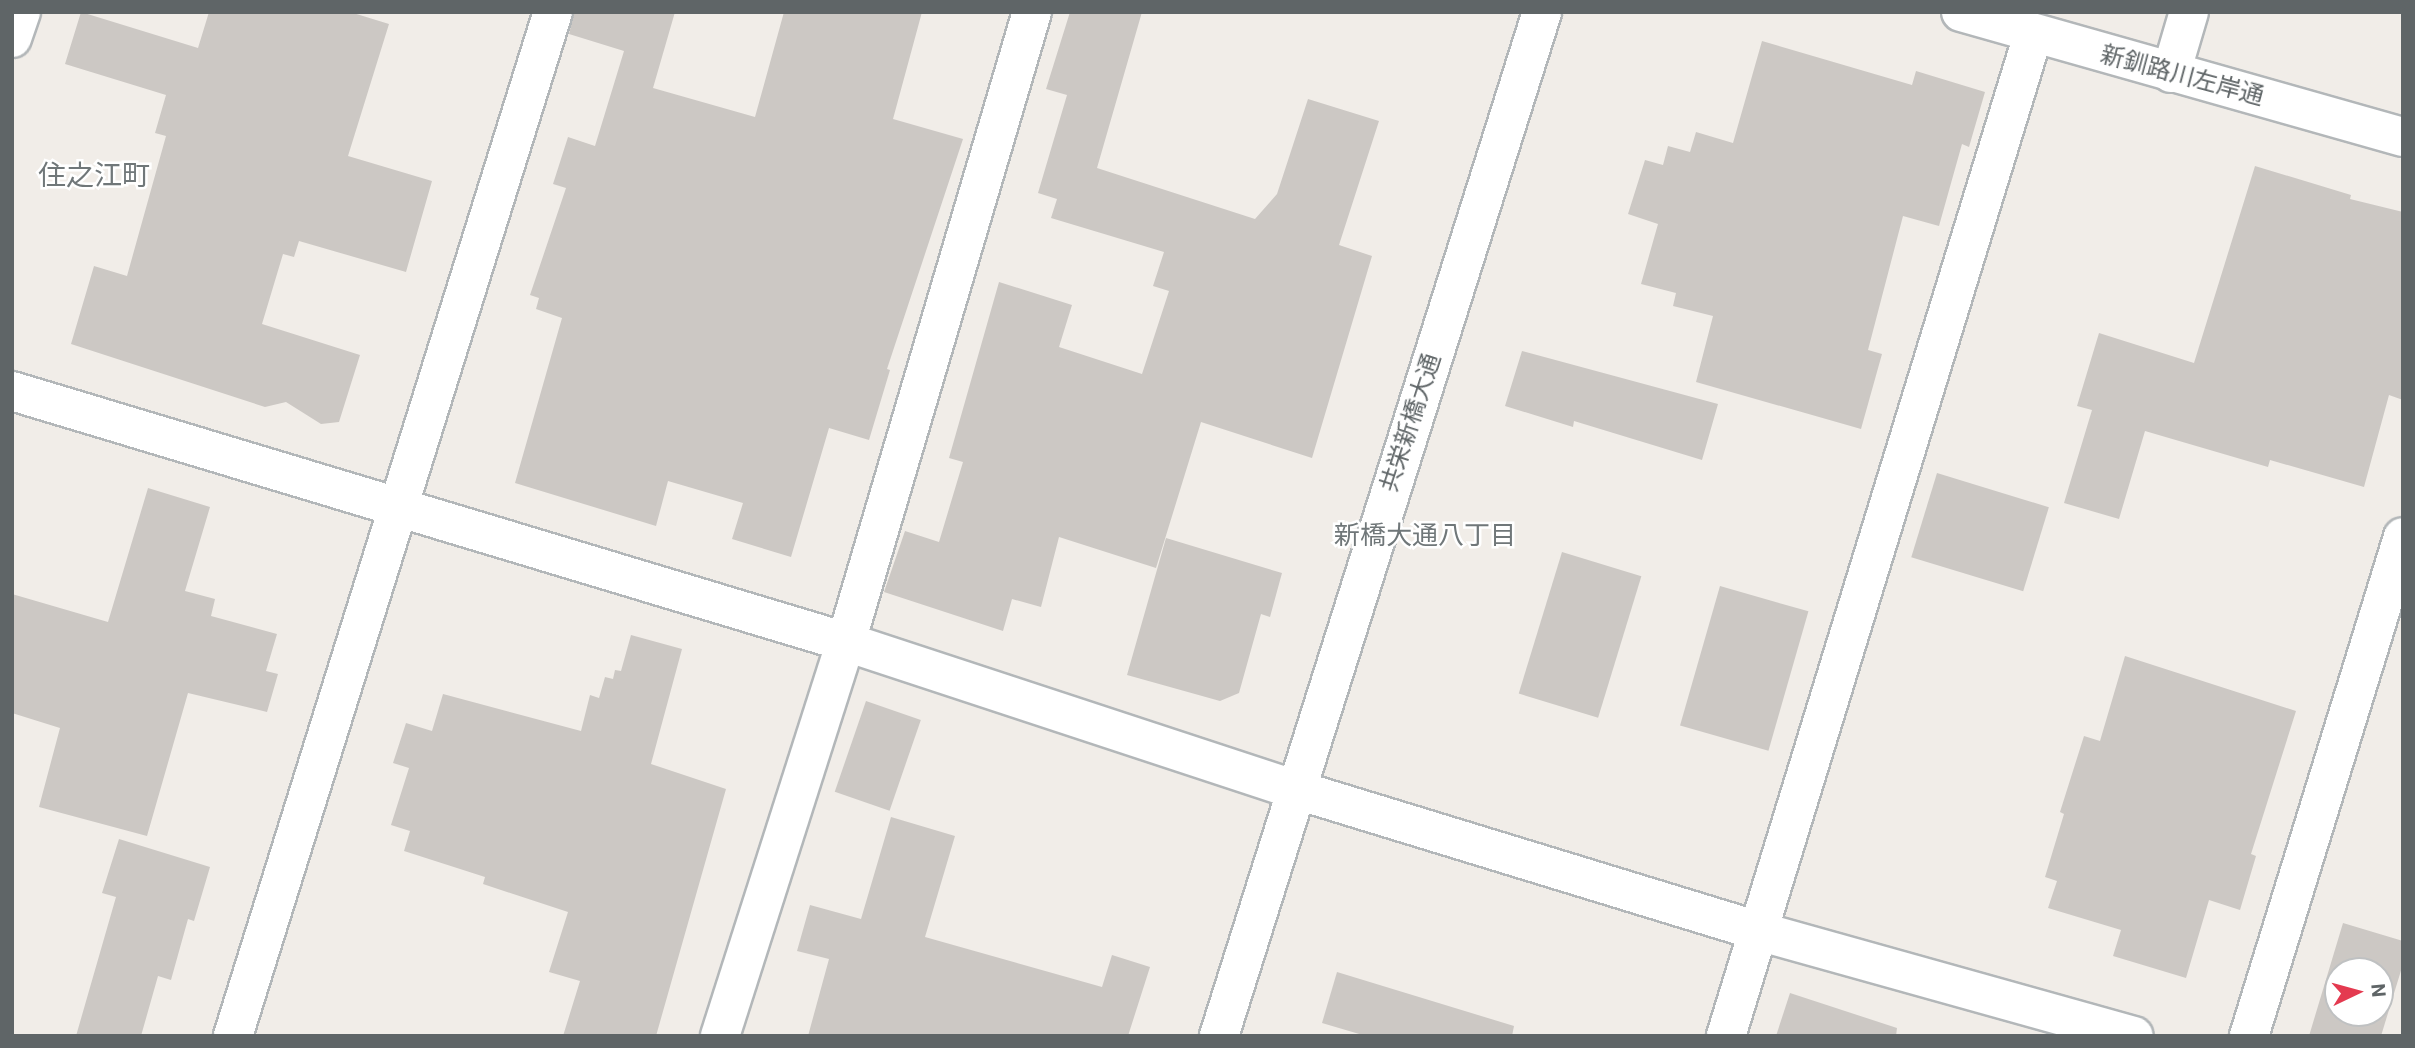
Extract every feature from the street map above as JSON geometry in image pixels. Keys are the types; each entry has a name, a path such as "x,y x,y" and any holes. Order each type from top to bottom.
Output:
{"street":[{"path":"12,38 21,12"},
{"path":"233,1036 401,506 553,12"},
{"path":"720,1036 846,642 1032,12"},
{"name":"共栄新橋大通","path":"1219,1036 1294,789 1542,12"},
{"name":"新釧路川左岸通","path":"1961,12 2033,35 2403,138"},
{"path":"2171,73 2189,12"},
{"path":"1726,1036 2033,35"},
{"path":"12,391 846,642 1294,789 1758,931 2134,1036"},
{"path":"2249,1036 2403,537"}],"building":[{"path":"81,12 198,48 209,12 350,12 389,24 348,156 432,181 406,272 299,241 294,257 283,254 262,324 360,355 339,422 321,424 286,402 265,407 71,344 94,266 127,276 166,136 155,133 166,95 65,64"},
{"path":"574,12 675,12 653,88 755,117 784,12 922,12 893,119 963,139 887,369 890,370 869,440 829,428 791,557 732,539 743,503 668,481 656,526 515,483 562,318 536,309 539,298 530,295 566,188 553,184 568,137 595,146 624,51 569,34"},
{"path":"1070,12 1142,12 1097,168 1255,219 1277,194 1308,99 1379,121 1339,245 1372,256 1312,458 1201,422 1156,568 1059,537 1041,607 1012,599 1003,631 884,592 905,531 939,542 963,462 949,458 999,282 1072,305 1059,347 1142,374 1169,291 1153,286 1164,252 1051,218 1057,199 1038,193 1067,95 1046,89"},
{"path":"1762,41 1912,85 1916,71 1985,92 1969,147 1962,144 1939,226 1903,216 1868,350 1882,354 1861,429 1696,382 1713,316 1673,306 1676,293 1641,284 1658,224 1628,214 1645,160 1663,165 1668,146 1690,152 1696,132 1733,143"},
{"path":"2255,166 2351,195 2350,199 2403,212 2403,400 2389,395 2364,487 2270,460 2268,467 2145,431 2119,519 2064,503 2092,410 2077,406 2099,333 2194,363"},
{"path":"1522,351 1718,404 1702,460 1574,421 1573,427 1505,406"},
{"path":"1937,473 2049,507 2023,591 1911,557"},
{"path":"148,488 210,507 185,591 215,599 211,616 277,634 266,671 278,674 267,712 188,693 147,836 39,807 60,728 12,713 12,594 108,622"},
{"path":"1166,538 1282,573 1270,617 1261,614 1239,693 1220,701 1127,675"},
{"path":"1562,552 1641,576 1598,718 1519,694"},
{"path":"1720,586 1808,611 1768,751 1680,725"},
{"path":"631,635 682,649 651,764 726,789 656,1036 563,1036 580,981 549,972 568,912 483,884 485,877 404,851 410,831 391,825 409,768 393,763 406,723 432,731 443,694 581,731 590,695 599,698 605,677 613,679 615,670 621,671"},
{"path":"2125,656 2296,711 2251,854 2256,856 2240,910 2209,900 2186,978 2113,956 2121,930 2048,908 2057,881 2045,877 2064,814 2060,812 2084,736 2100,741"},
{"path":"866,701 921,720 890,811 835,792"},
{"path":"891,817 955,836 925,937 1102,987 1112,955 1150,967 1128,1036 808,1036 829,959 797,951 810,905 861,919"},
{"path":"119,839 210,867 194,921 188,919 171,980 158,976 141,1036 76,1036 116,897 102,893"},
{"path":"2343,923 2403,941 2403,964 2394,993 2394,957 2333,957"},
{"path":"1337,972 1514,1026 1512,1036 1366,1036 1322,1023"},
{"path":"2324,986 2324,1027 2384,1027 2381,1036 2309,1036"},
{"path":"1790,993 1897,1028 1896,1036 1776,1036"}],"district":[{"name":"住之江町","path":"94,176"},
{"name":"新橋大通八丁目","path":"1425,536"}]}
